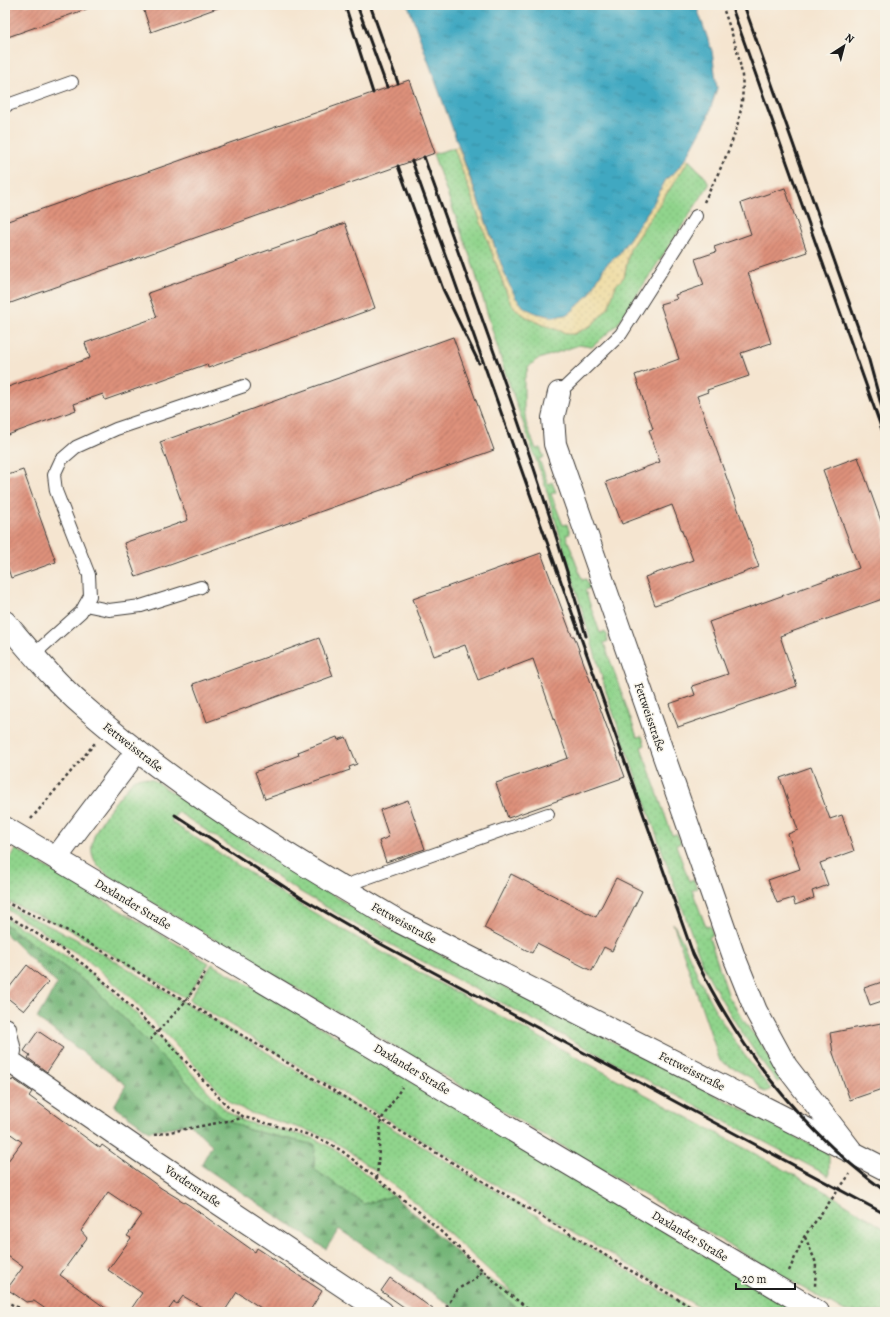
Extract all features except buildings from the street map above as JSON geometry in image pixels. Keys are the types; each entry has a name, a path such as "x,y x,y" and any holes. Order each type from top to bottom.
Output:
{"street":[{"name":"Fettweisstraße","path":"559,393 553,418 555,444 733,954 756,1011 786,1066 857,1155"},
{"name":"Fettweisstraße","path":"5,622 33,655 82,705 137,751 197,795 341,887 400,922 885,1169"},
{"path":"56,858 137,751"},
{"name":"Daxlander Straße","path":"12,832 815,1310"},
{"path":"5,1029 10,1051 5,1058"},
{"name":"Vorderstraße","path":"5,1058 138,1150 382,1312"}],"lane":[{"path":"5,106 72,82"},
{"path":"559,393 621,334 696,216"},
{"path":"33,655 69,624 80,612 90,596 89,575 56,491 54,475 61,460 76,447 116,429 244,386"},
{"path":"85,605 109,610 141,606 201,587"},
{"path":"341,887 548,814"}],"path":[{"path":"696,216 726,158 734,137 742,105 742,76 731,28 722,5"},
{"path":"12,832 108,727"},
{"path":"5,902 66,930 186,1001 699,1312"},
{"path":"5,914 71,955 96,974 158,1032 228,1107 244,1118 306,1134 326,1142 342,1151 424,1215 506,1292 533,1312"},
{"path":"150,1040 186,1001 217,954"},
{"path":"377,1178 381,1120 413,1070"},
{"path":"138,1150 149,1136 244,1118"},
{"path":"781,1290 804,1237 857,1155"},
{"path":"804,1237 816,1263 815,1310"},
{"path":"443,1312 458,1289 475,1279 483,1270"},
{"path":"5,1301 27,1312"}],"green space":[{"path":"454,148 510,302 516,309 539,323 574,334 592,325 616,285 624,277 630,248 689,160 706,178 709,185 617,325 592,347 579,345 536,360 528,368 524,380 524,407 526,423 536,449 540,448 544,457 539,459 548,484 552,482 556,492 551,494 563,525 567,524 570,534 566,535 582,580 586,579 590,588 585,590 600,633 605,631 608,641 604,643 637,737 642,736 645,745 641,747 672,835 677,834 681,843 676,845 689,881 693,879 697,888 692,890 706,927 710,926 713,935 709,937 729,997 750,1030 759,1040 782,1079 778,1083 737,1025 702,963 609,701 544,482 503,366 472,262 433,154"},
{"path":"141,777 152,779 276,861 390,929 561,1015 829,1154 829,1176 384,941 292,887 178,812 171,822 287,897 378,950 835,1197 885,1229 885,1312 845,1312 761,1264 116,881 96,863 92,849 93,839 97,828 111,807 133,780"},
{"path":"16,849 209,963 186,998 66,928 5,900 5,866"},
{"path":"5,905 74,938 122,965 696,1312 501,1312 475,1288 487,1278 516,1295 410,1198 345,1148 319,1134 251,1113 231,1103 129,996 86,959 5,908"},
{"path":"5,918 44,942 94,976 106,986 138,1015 226,1111 246,1122 313,1138 338,1151 393,1196 364,1204 313,1169 315,1145 249,1130 221,1117 96,990 5,924"},
{"path":"673,923 707,995 728,1032 771,1089 765,1092 761,1090 753,1079 720,1061"},
{"path":"5,924 96,990 221,1117 249,1130 315,1145 314,1169 364,1204 393,1196 421,1219 521,1312 460,1312 339,1229 326,1249 201,1165 212,1145 190,1124 149,1131 114,1106 126,1085 37,1018 57,984 5,933"},
{"path":"212,964 801,1312 707,1312 189,1000"}],"sand":[{"path":"458,146 511,288 520,301 530,310 554,317 589,295 605,266 618,255 653,204 666,179 675,172 686,158 689,160 630,248 624,277 616,285 608,308 592,325 574,334 568,334 529,318 522,314 510,302 454,148"}],"water":[{"path":"408,5 696,5 712,51 717,88 707,120 686,158 675,172 666,179 653,204 618,255 605,266 589,295 569,314 554,317 536,313 525,308 516,298 507,280"}],"railway":[{"path":"345,5 373,93"},
{"path":"357,5 387,87"},
{"path":"370,5 398,83"},
{"path":"731,5 885,438"},
{"path":"744,5 867,353 885,419"},
{"path":"424,157 530,455 586,636"},
{"path":"412,161 693,954 730,1022 751,1054 774,1084 799,1114 826,1141 854,1167 885,1191"},
{"path":"398,166 443,289 479,363"},
{"path":"175,815 303,899 379,943 885,1214"}]}
